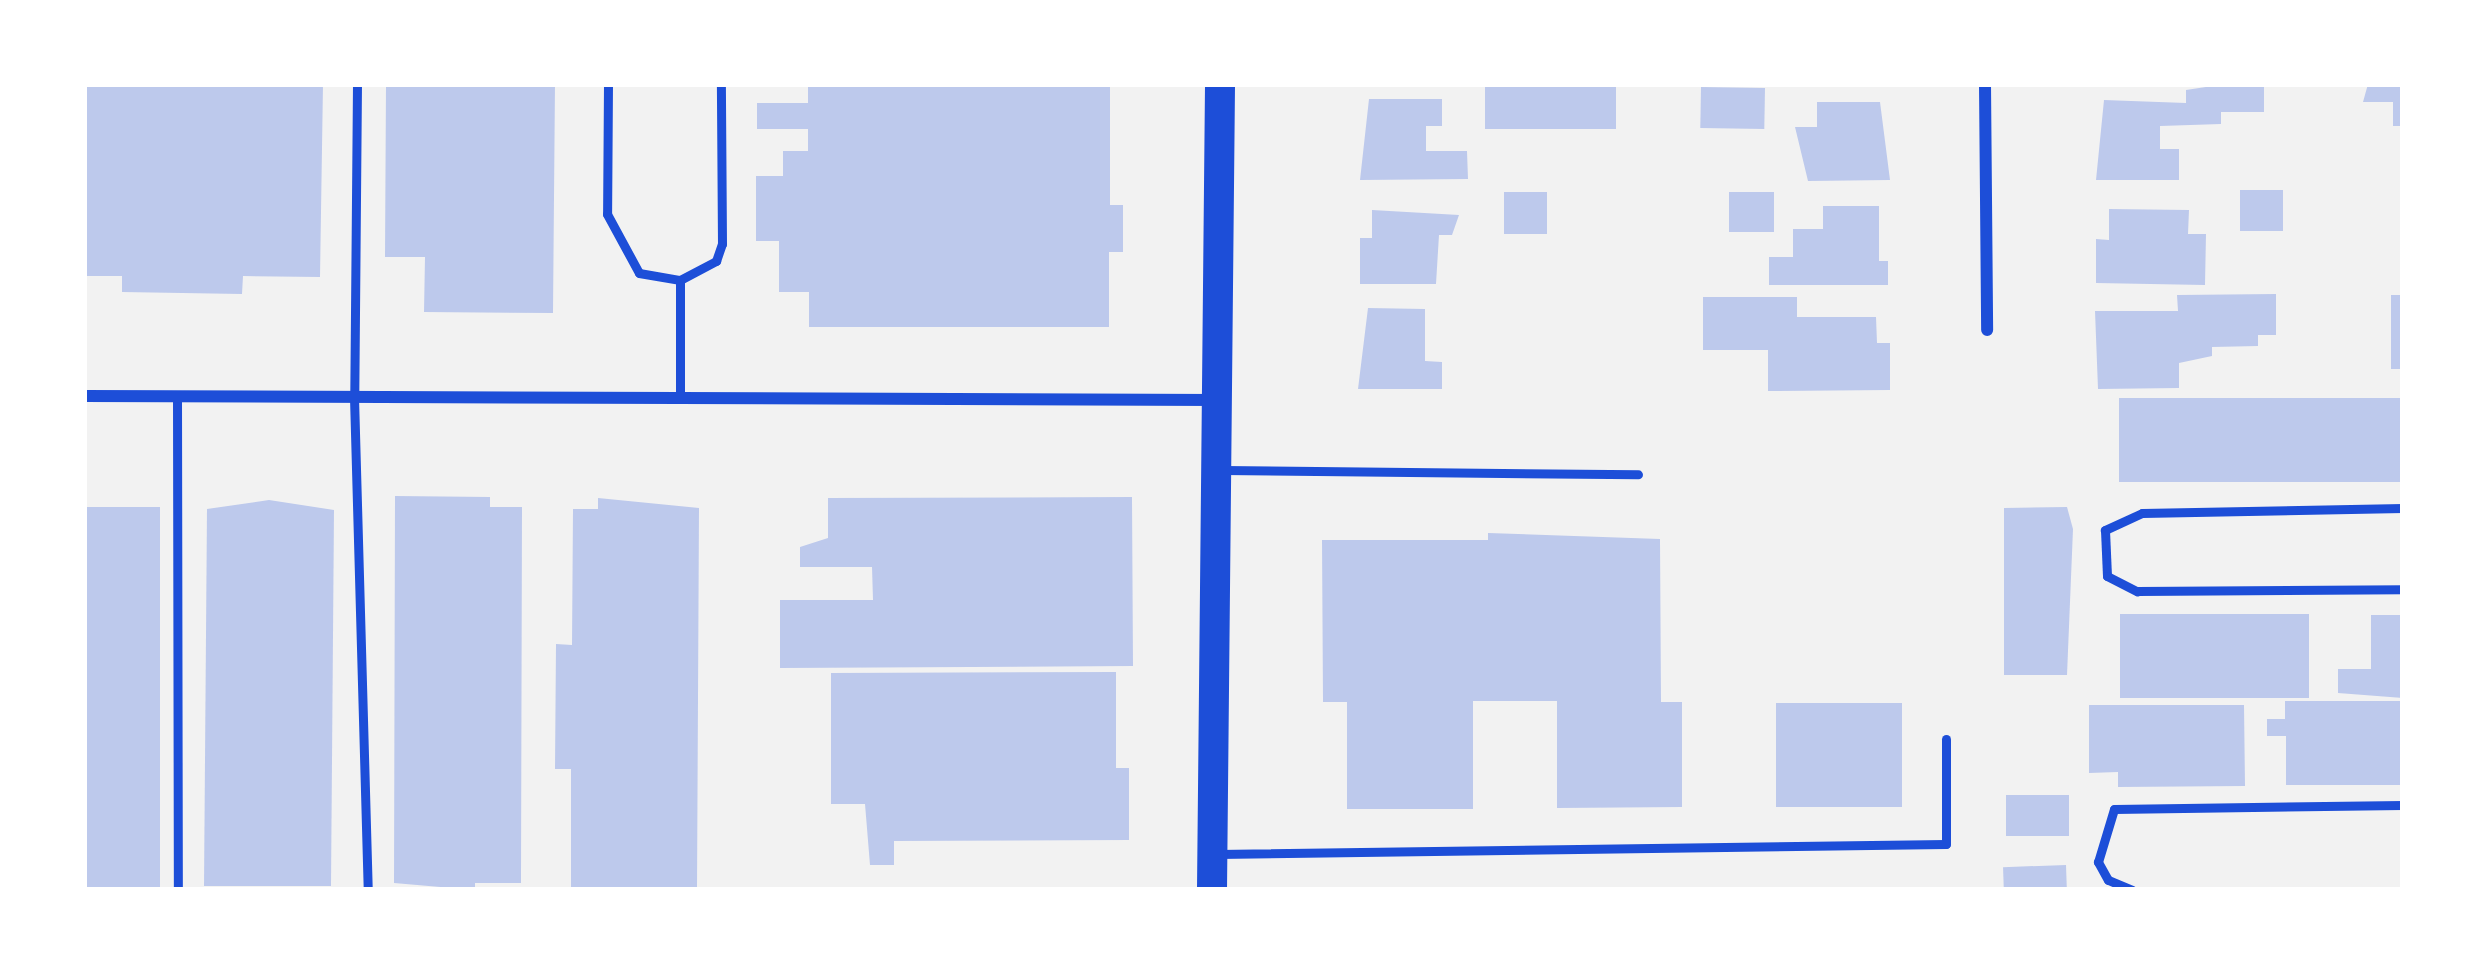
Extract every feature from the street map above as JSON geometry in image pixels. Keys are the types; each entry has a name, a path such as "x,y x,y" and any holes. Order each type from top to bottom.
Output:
{"main road":[{"path":"1212,890 1220,84"}],"street":[{"path":"1985,84 1987,330"},
{"path":"84,396 1218,400"}],"lane":[{"path":"357,84 354,397 368,890"},
{"path":"608,84 607,214 639,272 680,280 716,261 722,244 721,84"},
{"path":"680,280 680,398"},
{"path":"177,396 178,890"},
{"path":"1218,470 1638,474"},
{"path":"2403,508 2142,513 2105,530 2107,576 2137,591 2403,589"},
{"path":"1213,854 1946,844 1946,740"},
{"path":"2132,890 2108,880 2098,862 2114,809 2403,806"}],"building":[{"path":"84,84 323,84 320,277 243,276 242,294 122,292 122,276 84,276"},
{"path":"386,84 555,84 553,313 424,312 425,257 385,257"},
{"path":"808,84 1110,84 1110,205 1123,205 1123,252 1109,252 1109,327 809,327 809,292 779,292 779,241 756,241 756,176 783,176 783,151 808,151 808,129 757,129 757,103 808,103"},
{"path":"2368,84 2403,84 2403,126 2393,126 2393,102 2363,102"},
{"path":"2264,85 2264,112 2221,112 2221,124 2160,126 2160,149 2179,149 2179,180 2096,180 2104,100 2186,103 2186,90"},
{"path":"1485,87 1616,87 1616,129 1485,129"},
{"path":"1701,87 1765,88 1764,129 1700,128"},
{"path":"1369,99 1442,99 1442,126 1426,126 1426,151 1467,151 1468,179 1360,180"},
{"path":"1817,102 1880,102 1890,180 1808,181 1795,127 1817,127"},
{"path":"2240,190 2283,190 2283,231 2240,231"},
{"path":"1504,192 1547,192 1547,234 1504,234"},
{"path":"1729,192 1774,192 1774,232 1729,232"},
{"path":"1823,206 1879,206 1879,261 1888,261 1888,285 1769,285 1769,257 1793,257 1793,229 1823,229"},
{"path":"2109,209 2189,210 2188,234 2206,234 2205,285 2096,283 2096,239 2109,240"},
{"path":"1372,210 1459,215 1452,235 1439,235 1436,284 1360,284 1360,238 1372,238"},
{"path":"2276,294 2276,335 2258,335 2258,346 2212,347 2212,356 2179,363 2179,388 2098,389 2095,311 2178,311 2177,295"},
{"path":"2391,295 2403,295 2403,369 2391,369"},
{"path":"1703,297 1797,297 1797,317 1876,317 1877,343 1890,343 1890,390 1768,391 1768,350 1703,350"},
{"path":"1368,308 1425,309 1425,361 1442,362 1442,389 1358,389"},
{"path":"2119,398 2403,398 2403,482 2119,482"},
{"path":"395,496 490,497 490,507 522,507 521,883 475,883 475,890 394,883"},
{"path":"1132,497 1133,666 780,668 780,600 873,600 872,567 800,567 800,547 828,538 828,498"},
{"path":"598,498 699,508 697,890 571,890 571,769 555,769 556,644 572,645 573,509 598,509"},
{"path":"269,500 334,510 331,886 204,886 207,509"},
{"path":"84,507 160,507 160,890 84,890"},
{"path":"2067,507 2073,529 2067,675 2004,675 2004,508"},
{"path":"1488,533 1660,539 1661,702 1682,702 1682,807 1557,808 1557,701 1473,701 1473,809 1347,809 1347,702 1323,702 1322,540 1488,540"},
{"path":"2120,614 2309,614 2309,698 2120,698"},
{"path":"2371,615 2403,615 2403,698 2338,693 2338,669 2371,669"},
{"path":"1116,672 1116,768 1129,768 1129,840 894,841 894,865 870,865 865,804 831,804 831,673"},
{"path":"2285,701 2403,701 2403,785 2286,785 2286,736 2267,736 2267,719 2285,719"},
{"path":"1776,703 1902,703 1902,807 1776,807"},
{"path":"2089,705 2244,705 2245,786 2118,787 2118,772 2089,773"},
{"path":"2006,795 2069,795 2069,836 2006,836"},
{"path":"2066,865 2067,890 2004,890 2003,867"}]}
